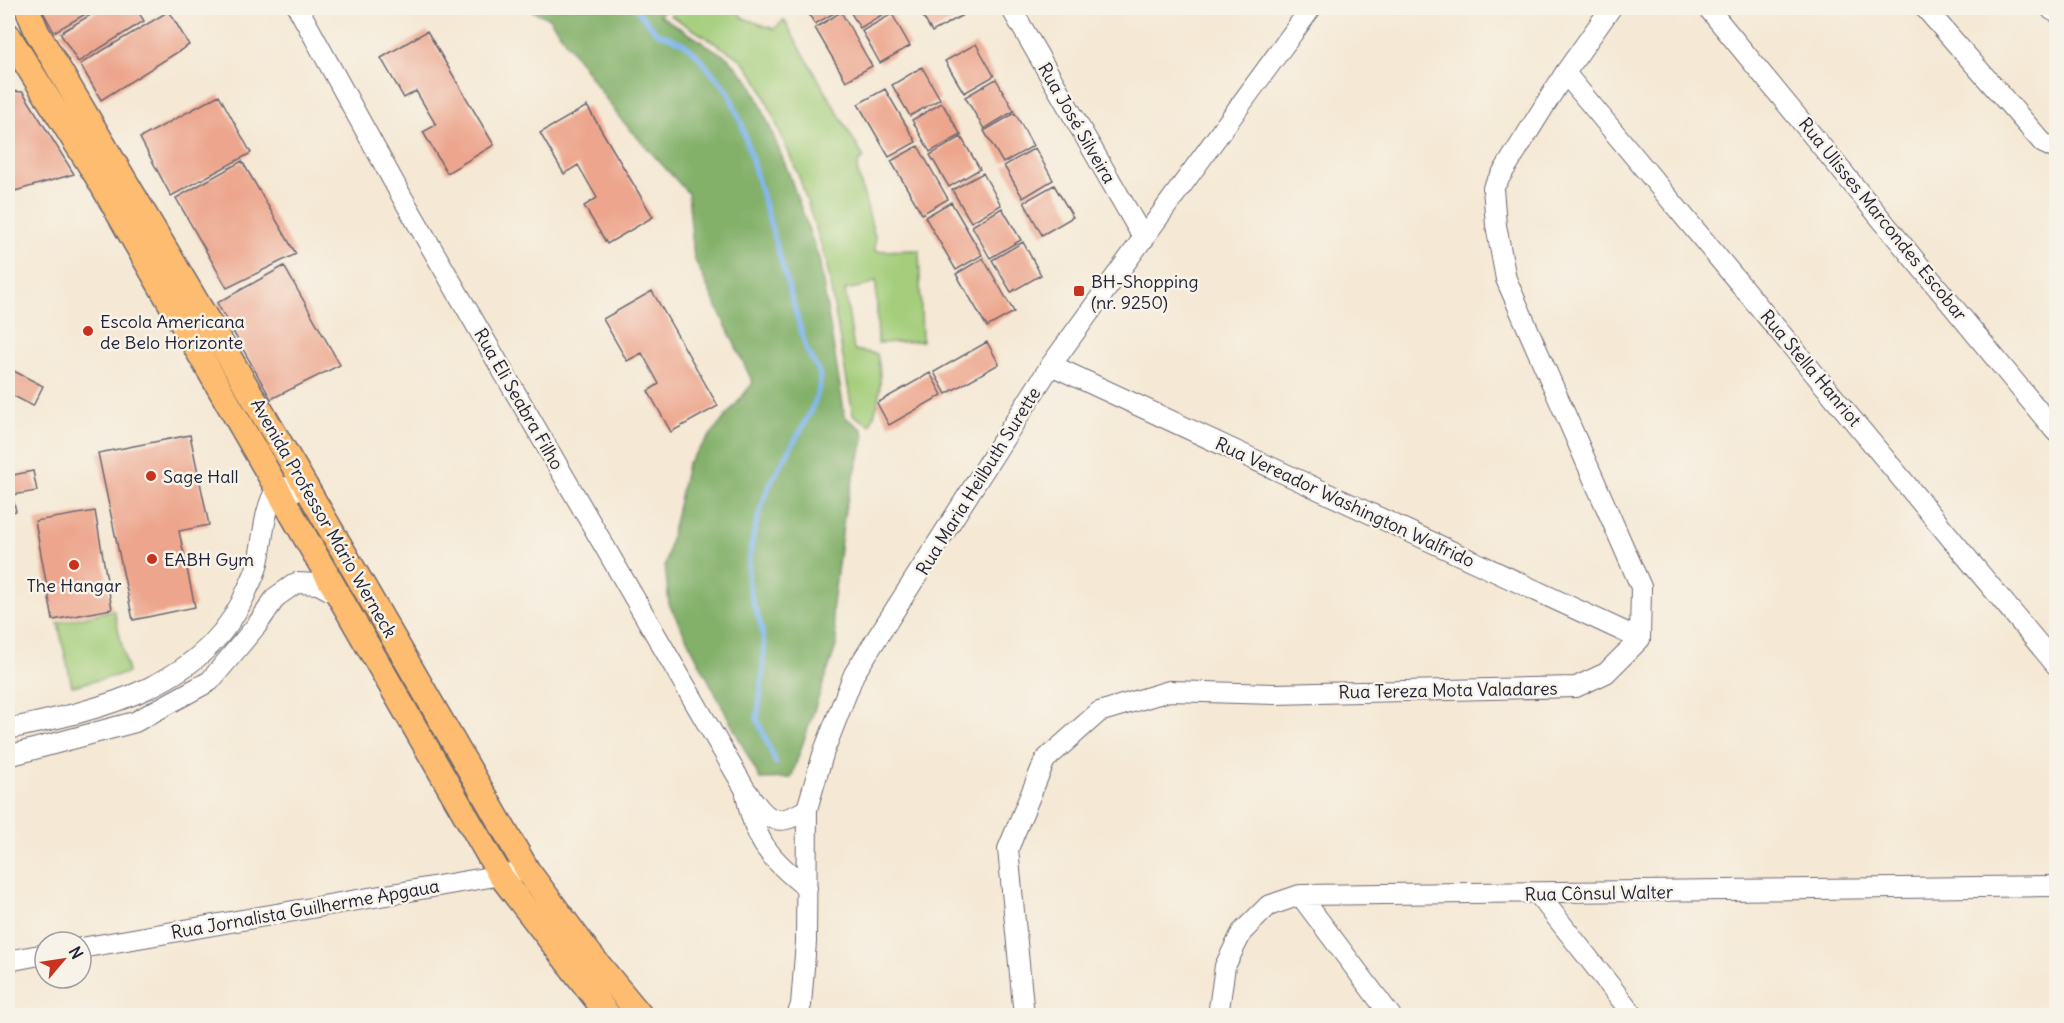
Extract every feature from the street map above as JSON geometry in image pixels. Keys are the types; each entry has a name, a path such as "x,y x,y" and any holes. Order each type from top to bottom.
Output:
{"main road":[{"name":"Avenida Professor Mário Werneck","path":"27,8 37,32 309,492 528,871 589,953 641,1016"},
{"name":"Avenida Professor Mário Werneck","path":"10,42 98,178 500,875 609,1016"}],"street":[{"name":"Rua Eli Seabra Filho","path":"298,8 402,197 745,789 760,810 776,820 789,820 807,809"},
{"name":"Rua José Silveira","path":"1011,8 1144,239"},
{"name":"Rua Maria Heilbuth Surette","path":"797,1016 801,1005 806,942 807,809 824,751 854,674 1051,365 1311,8"},
{"path":"1611,8 1565,73 1493,188 1496,225 1506,279 1641,587 1640,639"},
{"name":"Rua Ulisses Marcondes Escobar","path":"1708,8 2056,432"},
{"path":"1925,8 2043,142 2056,149"},
{"name":"Rua Stella Hanriot","path":"1565,73 2056,665"},
{"name":"Rua Vereador Washington Walfrido","path":"1051,365 1640,639"},
{"path":"8,729 71,716 135,696 186,667 218,640 242,605 258,565 268,502 277,488 284,487 309,492"},
{"path":"8,756 135,722 210,681 257,625 276,597 296,583 318,584 337,594"},
{"name":"Rua Tereza Mota Valadares","path":"1024,1016 1008,849 1045,760 1099,712 1169,691 1275,694 1576,687 1606,673 1640,639"},
{"name":"Rua Eli Seabra Filho","path":"745,789 751,822 775,863 807,888"},
{"name":"Rua Jornalista Guilherme Apgaua","path":"93,946 528,871"},
{"name":"Rua Cônsul Walter","path":"1218,1016 1225,966 1242,932 1268,906 1300,896 2056,885"},
{"path":"1538,894 1634,1016"},
{"path":"1300,896 1391,1016"},
{"path":"8,961 33,956"}],"green space":[{"path":"526,8 669,8 659,15 728,58 750,82 759,101 789,174 819,259 845,417 863,430 864,439 845,509 832,612 837,643 791,778 760,779 669,604 665,565 687,464 753,383 694,258 688,193 619,117 549,18"},
{"path":"680,8 735,8 743,18 774,29 784,20 864,158 859,161 857,170 875,237 875,251 919,250 922,341 878,343 876,280 869,285 845,290 854,350 877,354 879,363 879,399 870,425 853,415 826,260 800,179 758,81 741,59 670,15"},
{"path":"114,610 128,673 72,686 58,623"}],"building":[{"path":"41,8 96,8 54,32"},
{"path":"102,8 136,8 144,21 78,62 60,33"},
{"path":"805,8 843,8 815,24"},
{"path":"848,8 888,8 890,10 860,28"},
{"path":"918,8 959,8 963,15 932,32"},
{"path":"169,11 189,45 101,100 80,64"},
{"path":"841,12 872,66 846,81 815,28"},
{"path":"892,14 910,46 880,63 862,31"},
{"path":"427,31 494,145 447,173 423,132 436,125 416,91 404,98 381,58"},
{"path":"976,44 994,76 964,93 945,61"},
{"path":"922,67 940,99 910,116 892,85"},
{"path":"996,79 1014,111 984,129 965,97"},
{"path":"885,89 916,142 889,157 858,104"},
{"path":"8,91 23,92 74,174 8,193"},
{"path":"219,95 251,153 171,196 140,138"},
{"path":"942,103 961,135 930,152 912,120"},
{"path":"587,106 653,217 607,244 584,206 597,198 578,165 564,174 540,133"},
{"path":"1015,113 1033,146 1003,163 984,131"},
{"path":"961,137 980,169 949,187 930,155"},
{"path":"918,146 948,199 922,214 891,161"},
{"path":"1035,148 1053,180 1023,198 1004,166"},
{"path":"242,161 296,254 227,288 176,198"},
{"path":"983,173 1001,205 971,222 952,190"},
{"path":"1054,185 1073,217 1042,235 1024,202"},
{"path":"951,202 982,255 956,270 925,217"},
{"path":"1002,208 1021,240 990,258 972,226"},
{"path":"1023,242 1041,275 1011,292 992,260"},
{"path":"983,258 1014,312 987,327 956,274"},
{"path":"284,266 340,365 271,399 217,303"},
{"path":"652,291 718,406 671,432 648,391 659,384 642,353 627,361 603,319"},
{"path":"987,342 999,364 946,394 934,372"},
{"path":"8,368 43,386 33,406 12,395 8,403"},
{"path":"930,373 942,395 889,425 877,403"},
{"path":"190,435 209,525 179,531 195,607 133,620 98,453"},
{"path":"33,471 37,491 12,495 16,511 8,513 8,476"},
{"name":"The Hangar","path":"95,511 112,609 53,620 35,521"}],"waterway":[{"path":"635,8 656,32 683,43 694,52 728,91 741,122 806,348 819,372 820,384 816,399 765,496 750,553 748,575 750,592 761,624 763,638 763,669 757,719 776,763"}],"place":[{"name":"BH-Shopping (nr. 9250)","path":"1079,291"},
{"name":"Escola Americana de Belo Horizonte","path":"88,331"},
{"name":"Sage Hall","path":"151,476"},
{"name":"EABH Gym","path":"152,559"},
{"name":"The Hangar","path":"74,565"}]}
